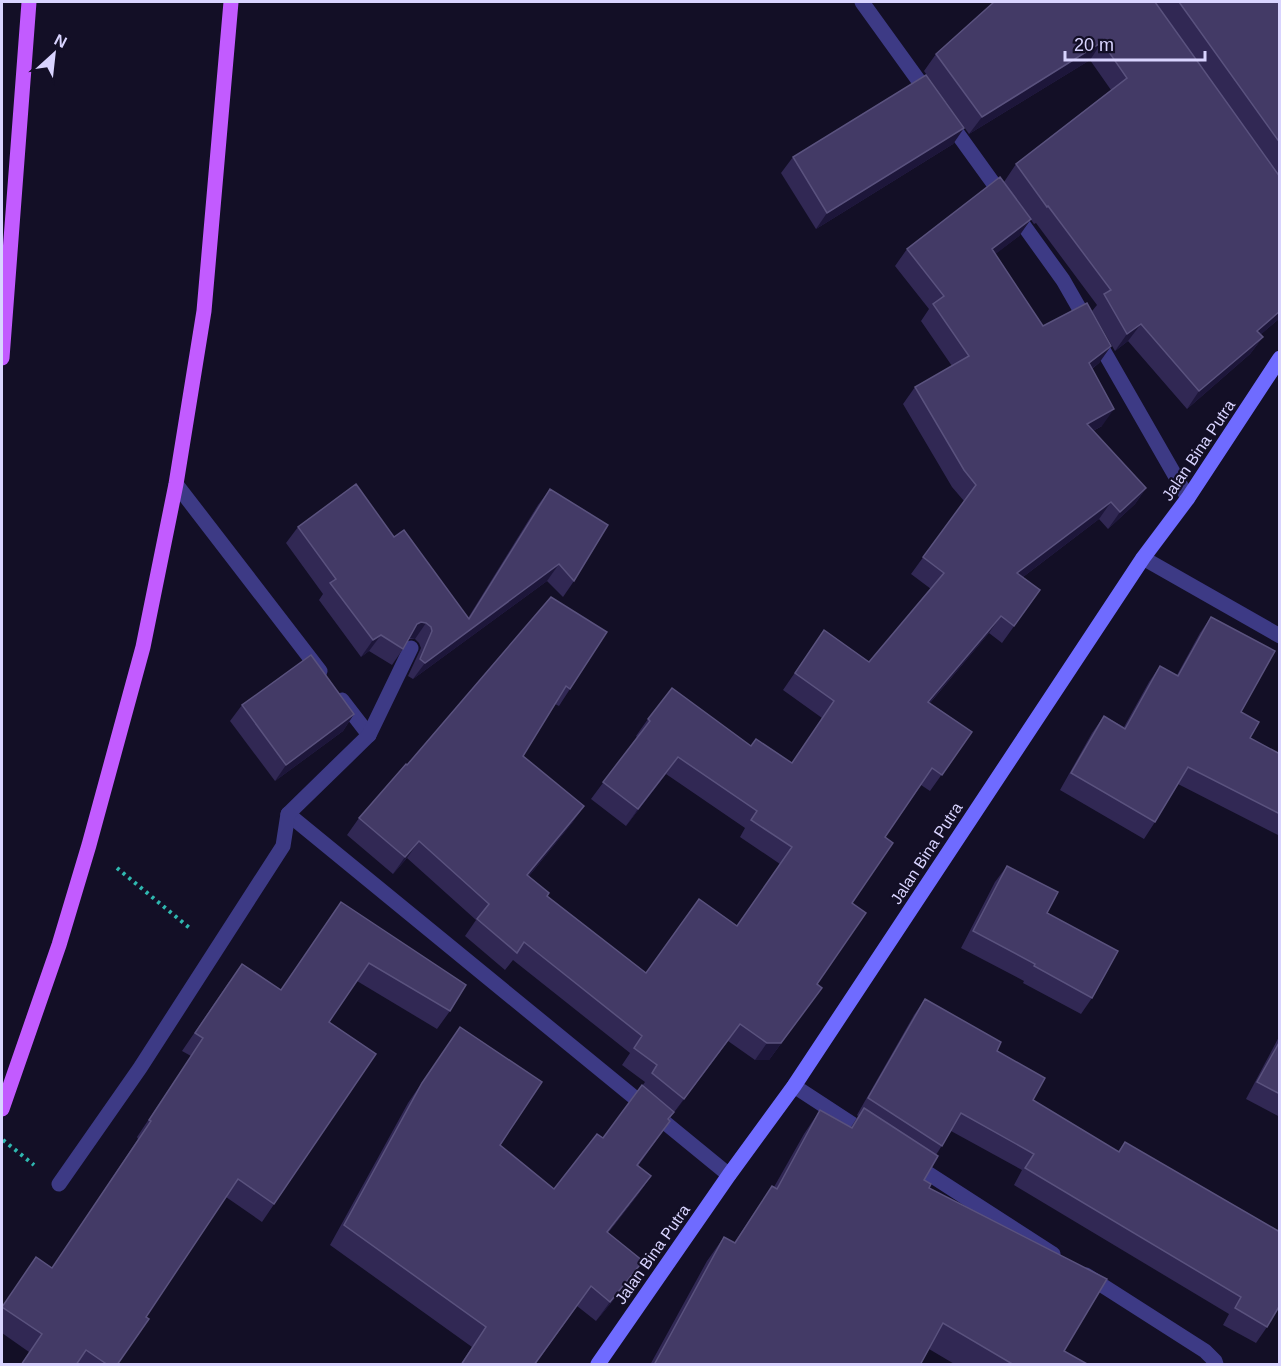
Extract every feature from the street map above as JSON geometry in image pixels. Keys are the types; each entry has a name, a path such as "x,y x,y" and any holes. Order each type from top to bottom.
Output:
{"main road":[{"path":"2,358 29,2"},
{"path":"2,1109 58,945 143,647 176,484 204,312 231,2"}],"street":[{"path":"862,2 1063,280 1188,498"},
{"name":"Jalan Bina Putra","path":"598,1365 729,1175 794,1086 1143,558 1188,498 1280,358"},
{"path":"176,484 369,735"},
{"path":"1143,558 1280,636"},
{"path":"58,1185 140,1068 283,846 288,814 369,735 411,648"},
{"path":"288,814 729,1175"},
{"path":"794,1086 884,1144"},
{"path":"904,1157 1205,1352 1215,1360 1216,1365"}],"path":[{"path":"88,845 216,949"},
{"path":"2,1140 58,1185"}],"building":[{"path":"994,2 1155,2 1280,177 1280,311 1257,331 1263,337 1199,391 1141,324 1127,334 1104,294 1111,290 1016,164 1127,78 1102,42 982,117 936,54"},
{"path":"1179,2 1280,2 1280,143"},
{"path":"926,75 964,128 827,213 793,157"},
{"path":"1000,177 1031,219 992,249 1043,326 1087,303 1111,346 1089,363 1114,409 1087,424 1146,488 1120,512 1111,502 1017,573 1040,590 1014,626 1001,616 928,702 972,732 942,775 932,768 885,837 893,843 852,903 866,913 817,984 822,988 781,1043 767,1043 740,1024 684,1099 652,1073 657,1065 634,1048 642,1036 524,942 517,953 477,919 489,904 419,841 405,857 359,818 551,597 607,632 570,689 566,686 523,756 584,806 527,875 549,893 547,896 646,973 699,899 737,926 792,847 751,820 757,811 678,757 638,809 603,782 672,688 751,746 756,739 792,763 834,701 795,673 824,630 869,662 944,573 923,557 976,485 964,470 915,387 969,356 933,304 944,296 907,249"},
{"path":"356,484 394,537 404,530 469,619 550,489 608,525 574,581 559,564 425,663 420,659 432,631 431,627 426,623 417,624 403,649 381,635 373,640 330,583 336,579 298,527"},
{"path":"1211,617 1275,651 1241,712 1259,722 1250,738 1280,754 1280,814 1188,767 1155,822 1071,773 1104,716 1125,729 1160,666 1178,676"},
{"path":"311,655 354,714 286,765 242,705"},
{"path":"1007,866 1058,892 1047,913 1118,951 1092,998 973,931"},
{"path":"341,902 466,985 450,1011 369,963 329,1022 376,1054 274,1204 238,1179 146,1317 149,1319 117,1365 108,1365 86,1350 76,1365 21,1365 42,1334 2,1307 36,1257 52,1268 151,1121 149,1120 203,1038 195,1033 242,964 281,990"},
{"path":"925,999 1001,1042 997,1051 1045,1078 1033,1100 1119,1152 1125,1142 1280,1232 1280,1305 1267,1327 1235,1308 1241,1297 1025,1168 1034,1154 961,1113 942,1146 868,1098"},
{"path":"460,1027 542,1082 500,1145 554,1189 597,1134 603,1138 642,1085 674,1112 668,1119 670,1121 637,1165 651,1176 607,1232 643,1261 610,1302 591,1286 534,1365 461,1365 486,1327 344,1225 422,1083"},
{"path":"1280,1041 1280,1094 1257,1082"},
{"path":"864,1108 938,1156 924,1180 931,1184 929,1188 1107,1279 1064,1351 1089,1365 1014,1365 943,1323 920,1365 654,1365 724,1237 735,1243 772,1186 777,1189 820,1110 852,1128"}]}
